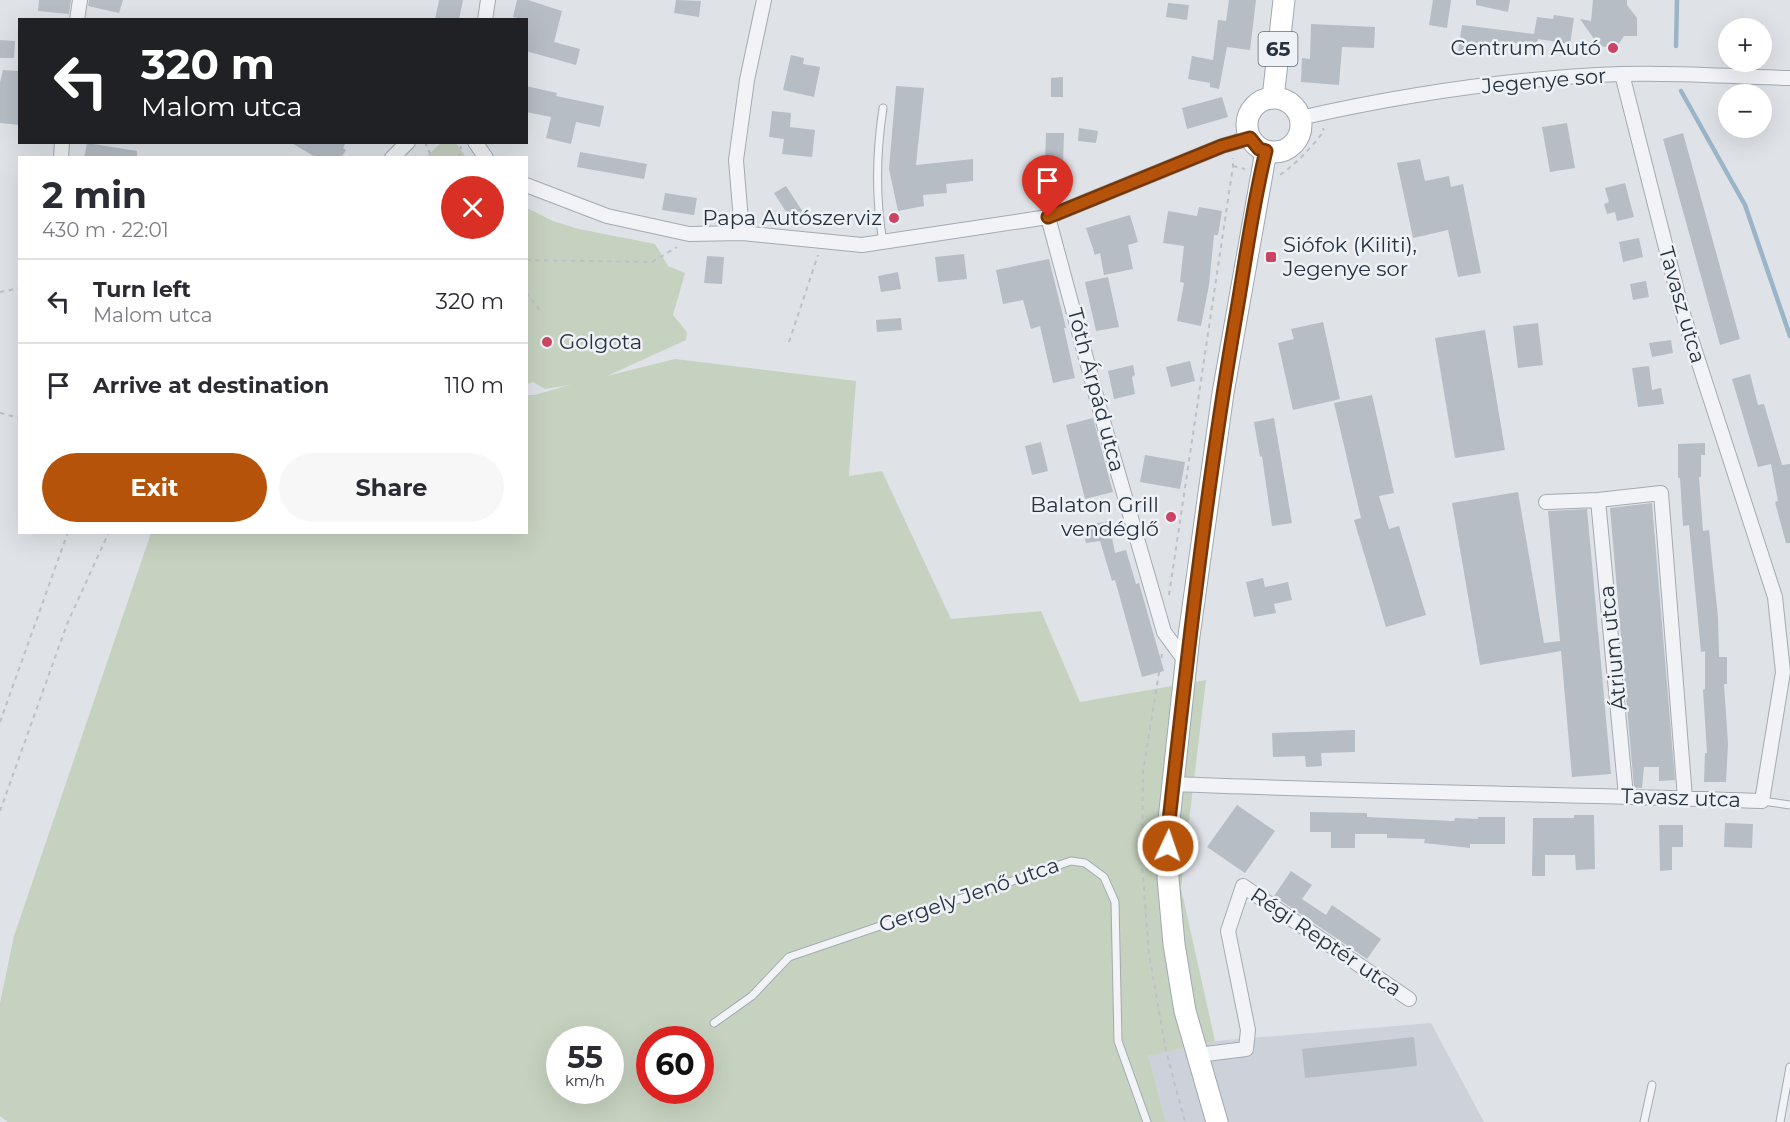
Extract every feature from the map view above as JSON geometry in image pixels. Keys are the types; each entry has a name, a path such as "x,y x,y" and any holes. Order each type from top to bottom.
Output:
{"main road":[{"name":"65","path":"1273,98 1284,0"},
{"path":"1217,1122 1185,1011 1174,944 1168,878 1168,839 1186,662 1223,393 1260,173 1258,145 1246,123 1252,108 1265,99 1273,98 1290,103 1296,110 1309,116 1296,142 1282,151 1258,145"}],"street":[{"path":"78,18 80,0"},
{"path":"485,18 488,0"},
{"path":"742,233 736,160 747,80 764,0"},
{"name":"Jegenye sor","path":"1309,116 1492,83 1622,74 1790,78"},
{"name":"Tavasz utca","path":"1173,784 1762,801 1784,672 1775,597 1682,311 1622,74"},
{"path":"394,156 406,144"},
{"path":"528,186 607,216 689,234 742,233 862,245 1048,217 1222,146 1258,145"},
{"name":"Tóth Árpád utca","path":"1048,217 1164,632 1186,662"},
{"path":"1546,502 1598,500 1661,493 1685,798"},
{"name":"Átrium utca","path":"1598,500 1626,796"},
{"name":"Régi Reptér utca","path":"1198,1055 1246,1049 1248,1030 1228,932 1243,886 1409,999"}],"lane":[{"path":"883,108 876,151 878,211 883,242"},
{"path":"1762,801 1790,805"},
{"name":"Gergely Jenő utca","path":"714,1023 752,996 789,957 1071,861 1085,863 1104,877 1115,902 1118,1041 1147,1122"},
{"path":"1780,1122 1790,1067"},
{"path":"1644,1122 1652,1085"}],"path":[{"path":"1233,166 1280,175 1296,163 1324,131 1309,116"},
{"path":"528,260 652,262 675,249 689,234"},
{"path":"789,342 823,241"},
{"path":"0,292 18,288"},
{"path":"528,295 542,313"},
{"path":"0,413 18,418"},
{"path":"0,722 67,534"},
{"path":"0,811 67,624 109,534"}],"shaded area":[{"path":"1431,1023 1484,1122 1166,1122 1147,1056 1215,1041"}],"green space":[{"path":"440,144 457,144 465,156 427,156"},
{"path":"528,208 553,221 579,229 655,244 668,266 685,273 673,315 687,332 686,340 607,376 675,359 856,381 849,476 882,471 951,619 1041,611 1080,702 1206,680 1181,888 1215,1041 1148,1056 1166,1122 8,1122 0,1116 0,1003 14,936 151,534 528,534 528,395 570,385 545,389 533,382 528,384"}],"building":[{"path":"39,0 71,0 69,14 38,11"},
{"path":"89,0 123,0 119,13 88,6"},
{"path":"439,0 463,0 459,18 435,18"},
{"path":"517,0 528,0 562,11 554,42 580,49 576,65 528,52 528,18 513,17"},
{"path":"676,0 701,1 699,17 674,13"},
{"path":"1229,0 1256,0 1250,50 1227,47 1219,89 1210,87 1210,83 1188,79 1192,56 1213,60 1218,20 1226,21"},
{"path":"1433,0 1451,0 1447,28 1429,25"},
{"path":"1476,0 1510,0 1508,12 1476,5"},
{"path":"1593,0 1627,0 1627,5 1637,18 1637,36 1624,36 1616,48 1599,46 1580,19 1591,21"},
{"path":"1168,3 1189,5 1187,20 1166,17"},
{"path":"1554,15 1574,18 1570,44 1538,39 1537,46 1508,42 1506,52 1476,47 1475,54 1458,52 1462,25 1534,34 1537,17 1553,19"},
{"path":"1311,24 1375,27 1374,48 1342,47 1339,85 1301,82 1302,58 1310,59"},
{"path":"0,40 15,41 14,58 0,58"},
{"path":"791,55 804,58 803,64 820,67 814,97 783,90"},
{"path":"3,70 18,71 18,125 0,123 0,82"},
{"path":"1063,77 1063,97 1051,97 1051,78"},
{"path":"528,86 557,93 556,96 604,106 600,127 576,122 571,144 546,138 551,117 528,112"},
{"path":"896,86 924,88 916,165 973,159 973,181 946,184 947,193 923,195 924,206 898,211 889,169"},
{"path":"1222,97 1228,117 1187,129 1182,108"},
{"path":"772,111 791,113 790,127 815,130 812,157 782,154 784,139 769,137"},
{"path":"1567,123 1575,168 1550,172 1542,127"},
{"path":"1079,128 1098,131 1096,143 1078,141"},
{"path":"1046,133 1064,133 1063,166 1045,166"},
{"path":"1683,133 1740,339 1720,345 1663,139"},
{"path":"87,144 137,151 137,156 84,156"},
{"path":"293,144 345,144 343,148 346,150 342,156 314,156"},
{"path":"580,152 647,164 644,179 577,167"},
{"path":"1420,159 1425,181 1449,176 1451,187 1463,184 1481,273 1458,277 1448,230 1413,238 1397,163"},
{"path":"1625,183 1634,217 1617,221 1615,212 1607,214 1604,204 1609,202 1605,188"},
{"path":"786,186 805,215 790,218 774,193"},
{"path":"665,193 697,198 694,215 662,210"},
{"path":"1199,207 1222,211 1218,235 1214,235 1209,285 1201,326 1177,321 1184,283 1180,282 1184,246 1163,243 1168,211 1197,216"},
{"path":"1130,215 1138,242 1128,245 1133,269 1104,275 1100,253 1095,255 1086,228"},
{"path":"1639,238 1643,257 1623,262 1619,242"},
{"path":"964,254 967,279 938,282 935,257"},
{"path":"707,256 724,257 722,284 704,283"},
{"path":"1049,259 1066,328 1064,328 1075,378 1053,383 1040,326 1031,329 1023,300 1003,304 996,270"},
{"path":"898,272 901,289 881,292 878,276"},
{"path":"1108,277 1119,327 1096,331 1085,282"},
{"path":"1646,281 1649,297 1633,300 1630,284"},
{"path":"901,318 902,330 877,332 876,320"},
{"path":"1323,322 1340,399 1293,410 1278,343 1294,339 1291,329"},
{"path":"1538,323 1543,365 1518,368 1513,326"},
{"path":"1485,330 1505,450 1455,458 1435,338"},
{"path":"1671,340 1673,353 1652,357 1649,343"},
{"path":"1190,361 1195,381 1171,387 1166,367"},
{"path":"1133,365 1135,375 1132,377 1135,394 1114,399 1108,371"},
{"path":"1649,366 1652,390 1661,388 1664,404 1638,407 1632,368"},
{"path":"1750,374 1758,405 1764,404 1782,465 1790,464 1790,543 1786,543 1775,502 1778,501 1771,464 1758,467 1732,379"},
{"path":"1372,395 1394,493 1379,496 1389,529 1399,526 1426,615 1386,627 1354,520 1361,518 1334,403"},
{"path":"1093,418 1113,492 1085,499 1066,425"},
{"path":"1274,418 1292,523 1272,526 1262,456 1260,457 1254,422"},
{"path":"1041,442 1048,471 1032,475 1025,446"},
{"path":"1705,443 1705,455 1701,455 1701,477 1699,477 1703,531 1709,530 1718,617 1719,657 1727,657 1727,684 1724,684 1728,744 1726,782 1704,782 1705,753 1707,753 1703,690 1705,689 1705,651 1701,652 1689,525 1683,526 1680,478 1678,478 1678,444"},
{"path":"1145,455 1185,462 1180,489 1140,482"},
{"path":"1518,492 1544,643 1560,641 1548,511 1587,509 1611,774 1572,777 1561,651 1480,665 1452,503"},
{"path":"1652,503 1675,780 1659,781 1659,767 1644,767 1642,788 1634,788 1610,508"},
{"path":"1109,521 1115,553 1126,550 1136,584 1139,583 1164,671 1142,677 1115,580 1112,581 1100,541 1086,543 1082,526"},
{"path":"1263,578 1265,587 1288,582 1292,600 1274,604 1276,613 1254,617 1246,582"},
{"path":"1355,730 1355,752 1321,753 1322,766 1306,767 1305,756 1273,757 1272,733"},
{"path":"1237,805 1275,831 1245,873 1207,847"},
{"path":"1310,812 1367,813 1367,817 1454,821 1455,818 1505,817 1505,844 1470,844 1470,848 1424,843 1425,839 1387,838 1387,834 1355,834 1355,848 1331,848 1331,832 1310,832"},
{"path":"1574,815 1594,815 1595,869 1576,870 1575,855 1545,855 1545,876 1532,876 1533,818 1574,818"},
{"path":"1725,823 1753,824 1752,848 1724,847"},
{"path":"1659,825 1683,825 1683,847 1672,847 1672,870 1660,871"},
{"path":"1291,871 1312,885 1302,899 1326,915 1332,905 1381,939 1367,959 1274,896"},
{"path":"1414,1037 1417,1066 1305,1078 1302,1049"}],"waterway":[{"path":"1676,46 1677,0"},
{"path":"1681,91 1745,205 1790,336"}],"place":[{"name":"Centrum Autó","path":"1613,48"},
{"name":"Papa Autószerviz","path":"894,218"},
{"name":"Siófok (Kiliti), Jegenye sor","path":"1271,257"},
{"name":"Golgota","path":"547,342"},
{"name":"Balaton Grill vendéglő","path":"1171,517"}],"route":[{"path":"1048,217 1222,146 1250,138 1259,149 1266,151 1260,173 1223,393 1187,649 1168,846"}]}
